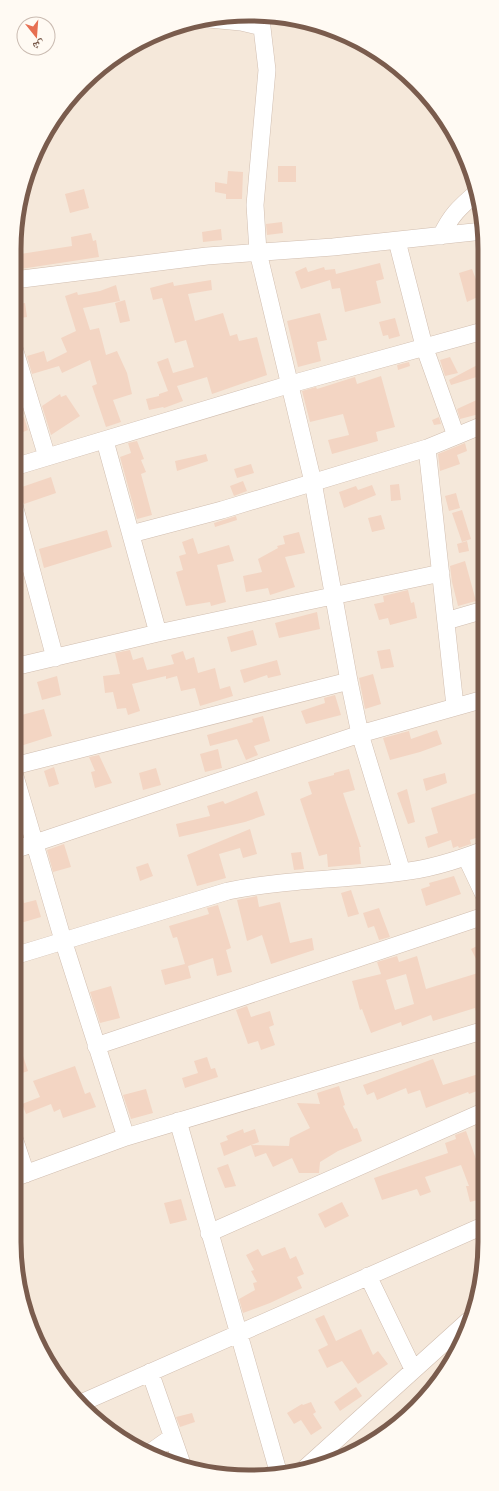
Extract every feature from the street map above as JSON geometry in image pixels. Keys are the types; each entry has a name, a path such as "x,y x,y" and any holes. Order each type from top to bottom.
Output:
{"street":[{"path":"233,21 261,23 267,70 255,205 258,252 291,384 313,482 333,596 360,734 402,872"},
{"path":"442,236 455,211 472,197"},
{"path":"21,279 186,259 397,241 478,232"},
{"path":"397,241 424,346 456,436"},
{"path":"21,465 47,456 105,441 291,384 478,332"},
{"path":"21,371 47,456"},
{"path":"131,534 222,510 427,448 478,427"},
{"path":"105,441 158,633"},
{"path":"427,448 455,706"},
{"path":"21,531 55,658"},
{"path":"21,665 158,633 441,573"},
{"path":"446,621 478,612"},
{"path":"21,764 349,681"},
{"path":"21,848 360,734 478,700"},
{"path":"21,798 63,940 126,1137"},
{"path":"21,954 234,890 402,872 466,857 478,852"},
{"path":"466,857 478,882"},
{"path":"96,1046 478,918"},
{"path":"21,1176 126,1137 478,1032"},
{"path":"209,1233 478,1114"},
{"path":"178,1121 277,1468"},
{"path":"86,1401 478,1228"},
{"path":"368,1276 413,1369"},
{"path":"313,1461 462,1326"},
{"path":"150,1372 180,1459"},
{"path":"155,1449 172,1437"}],"shaded area":[{"path":"235,21 264,21 294,25 337,38 364,52 389,68 411,88 431,110 454,148 466,176 474,205 478,235 478,1256 474,1286 461,1329 447,1356 431,1381 411,1403 389,1423 351,1446 323,1458 294,1466 264,1470 235,1470 205,1466 162,1453 135,1439 110,1423 88,1403 68,1381 52,1356 38,1329 25,1286 21,1256 21,235 25,205 38,162 52,135 68,110 88,88 110,68 135,52 162,38 205,25"}],"building":[{"path":"278,166 296,166 296,182 278,182"},
{"path":"228,171 243,172 242,199 226,199 226,194 215,192 215,182 227,184"},
{"path":"84,189 89,208 70,213 65,194"},
{"path":"282,222 283,233 267,235 266,224"},
{"path":"221,229 222,240 203,242 202,232"},
{"path":"91,233 93,241 96,240 99,257 21,269 21,254 72,246 71,237"},
{"path":"380,263 384,279 376,281 381,303 345,312 340,288 332,289 330,280 301,289 295,272 306,267 308,272 324,267 325,270 335,269 336,274"},
{"path":"472,269 478,285 478,297 467,302 459,273"},
{"path":"211,280 212,290 188,294 195,321 223,313 230,336 237,334 239,341 257,337 267,375 212,394 207,377 177,386 183,401 164,408 149,410 146,399 159,396 159,394 168,391 157,362 168,358 173,373 194,367 186,340 175,343 162,298 153,300 150,288 173,282 174,286"},
{"path":"116,285 120,301 83,308 90,330 99,328 106,355 117,351 127,373 132,394 113,400 121,422 106,427 92,386 97,384 90,360 62,373 59,366 32,374 27,356 44,351 47,362 67,352 61,338 76,331 65,296 77,292 78,295 100,291"},
{"path":"125,300 130,321 120,323 115,303"},
{"path":"25,303 27,317 21,318 21,304"},
{"path":"320,313 327,340 317,342 321,361 298,367 287,321"},
{"path":"395,318 400,336 389,339 388,335 383,336 379,322"},
{"path":"450,357 458,373 445,376 440,360"},
{"path":"409,362 410,366 398,370 397,365"},
{"path":"478,365 478,377 451,385 449,380"},
{"path":"381,376 395,427 376,432 378,441 332,454 328,440 349,435 343,414 310,422 302,391 316,387 317,389 355,377 357,384"},
{"path":"60,394 61,397 66,395 80,416 51,435 42,406"},
{"path":"478,399 478,414 460,419 457,409"},
{"path":"24,417 28,430 23,432 21,426 21,419"},
{"path":"439,417 441,424 434,425 432,420"},
{"path":"137,441 144,459 141,460 146,472 141,474 152,515 137,519 120,457 131,453 128,443"},
{"path":"465,443 467,451 457,455 460,464 440,471 438,454"},
{"path":"206,454 208,461 177,471 175,461"},
{"path":"251,464 254,473 237,478 234,469"},
{"path":"51,477 56,493 24,504 21,498 21,487"},
{"path":"243,481 247,491 234,496 230,486"},
{"path":"399,484 401,500 391,501 390,485"},
{"path":"372,485 376,495 344,508 339,492 356,486 358,490"},
{"path":"456,493 460,508 449,511 445,496"},
{"path":"462,510 471,539 462,542 452,513"},
{"path":"381,515 385,529 372,532 368,518"},
{"path":"236,516 237,520 215,527 214,523"},
{"path":"107,530 112,547 44,568 39,549"},
{"path":"299,532 305,553 285,557 295,587 270,595 268,588 246,592 243,576 262,572 258,559 278,548 277,546 285,544 283,536"},
{"path":"193,538 198,554 229,545 234,561 217,565 226,602 211,606 210,602 186,606 176,572 183,570 179,556 186,554 182,542"},
{"path":"467,541 469,551 459,553 457,544"},
{"path":"465,561 476,601 458,606 450,566"},
{"path":"408,590 411,603 414,602 417,618 390,625 388,618 379,620 374,604 384,602 383,596"},
{"path":"317,612 320,629 279,638 275,623"},
{"path":"253,630 257,645 231,652 227,637"},
{"path":"390,649 394,667 381,669 377,651"},
{"path":"130,650 133,660 143,657 147,670 174,664 171,655 183,651 186,660 194,657 198,673 215,668 220,689 230,686 233,696 200,706 195,688 181,691 177,676 166,679 166,676 132,684 140,711 128,715 126,708 117,709 113,692 105,693 103,676 120,674 115,653"},
{"path":"277,660 281,675 268,678 267,675 244,683 240,670"},
{"path":"373,674 381,704 365,709 359,678"},
{"path":"57,676 61,695 42,700 37,682"},
{"path":"335,695 341,715 306,724 301,711 325,703 324,698"},
{"path":"44,709 52,736 21,746 21,715"},
{"path":"263,716 270,741 254,746 258,755 246,760 237,739 210,746 207,735 253,722 252,719"},
{"path":"437,730 442,744 390,760 383,738 409,731 411,739"},
{"path":"218,749 222,768 205,772 200,754"},
{"path":"99,755 112,783 95,788 91,772 95,771 89,757"},
{"path":"54,767 59,784 49,787 44,771"},
{"path":"156,768 161,785 143,790 139,773"},
{"path":"349,769 355,790 343,793 361,847 359,847 361,864 328,867 327,854 319,856 300,799 312,794 308,782"},
{"path":"445,773 447,783 426,791 423,779"},
{"path":"407,789 415,822 408,824 397,793"},
{"path":"257,791 265,815 245,822 179,837 176,824 210,816 207,806 223,801 225,804"},
{"path":"478,792 478,821 476,822 478,837 470,840 471,844 459,848 458,846 453,848 451,840 428,848 425,837 438,833 431,808"},
{"path":"250,829 257,854 243,858 240,848 219,854 226,878 197,886 187,855"},
{"path":"64,844 71,867 53,872 47,850"},
{"path":"301,852 304,869 294,870 291,853"},
{"path":"148,863 153,876 140,881 136,867"},
{"path":"454,876 461,894 426,906 421,889 430,886 429,883"},
{"path":"21,890 24,903 36,900 41,917 21,923"},
{"path":"351,890 359,914 348,917 341,893"},
{"path":"257,896 259,907 280,902 290,943 312,938 314,950 271,964 262,935 247,941 237,900"},
{"path":"218,905 231,948 226,950 232,972 217,976 213,958 188,966 191,978 165,985 161,970 185,964 177,937 173,938 169,926 209,914 207,908"},
{"path":"379,908 390,937 379,940 374,926 368,928 363,913"},
{"path":"478,946 478,963 471,949"},
{"path":"397,956 399,962 417,956 426,989 478,973 478,1018 475,1008 433,1021 431,1015 402,1026 401,1022 371,1033 362,1009 360,1010 352,981 381,974 377,962","holes":["406,974 414,1004 395,1010 386,980"]},
{"path":"111,986 120,1018 100,1023 90,992"},
{"path":"247,1006 251,1017 270,1011 274,1025 269,1027 275,1045 261,1050 258,1041 248,1044 236,1010"},
{"path":"21,1050 28,1071 21,1074"},
{"path":"207,1057 211,1069 215,1068 218,1077 185,1088 182,1078 198,1073 194,1061"},
{"path":"433,1059 443,1085 478,1074 478,1091 469,1094 468,1092 426,1108 420,1090 408,1094 406,1088 377,1100 374,1092 367,1095 363,1085"},
{"path":"75,1066 85,1094 90,1092 96,1107 63,1118 60,1109 54,1112 51,1104 26,1114 22,1104 40,1097 33,1081"},
{"path":"339,1086 345,1105 343,1106 354,1129 357,1128 362,1141 338,1151 320,1162 319,1173 299,1173 292,1158 273,1167 266,1153 255,1157 251,1145 289,1146 290,1138 310,1128 297,1103 320,1104 317,1093"},
{"path":"146,1089 153,1113 131,1119 123,1095"},
{"path":"243,1129 244,1133 255,1129 259,1142 224,1156 220,1143 228,1140 226,1136"},
{"path":"466,1131 476,1159 478,1158 478,1200 470,1202 466,1186 469,1186 461,1165 425,1177 431,1192 420,1196 417,1189 382,1200 374,1178 448,1153 445,1143 456,1139 455,1135"},
{"path":"228,1164 236,1186 225,1188 217,1168"},
{"path":"181,1199 187,1220 170,1224 164,1203"},
{"path":"342,1202 349,1216 325,1228 318,1214"},
{"path":"285,1247 290,1259 296,1256 304,1274 297,1277 302,1288 270,1303 243,1313 239,1299 255,1290 253,1283 257,1282 251,1271 254,1270 246,1255 258,1249 262,1256"},
{"path":"324,1315 336,1341 361,1329 373,1355 378,1351 388,1364 358,1384 342,1361 327,1368 318,1350 328,1345 315,1319"},
{"path":"356,1387 362,1396 340,1411 334,1402"},
{"path":"311,1402 316,1412 313,1414 322,1428 311,1435 301,1420 294,1424 287,1413 302,1404"},
{"path":"192,1413 195,1422 180,1427 176,1417"}]}
